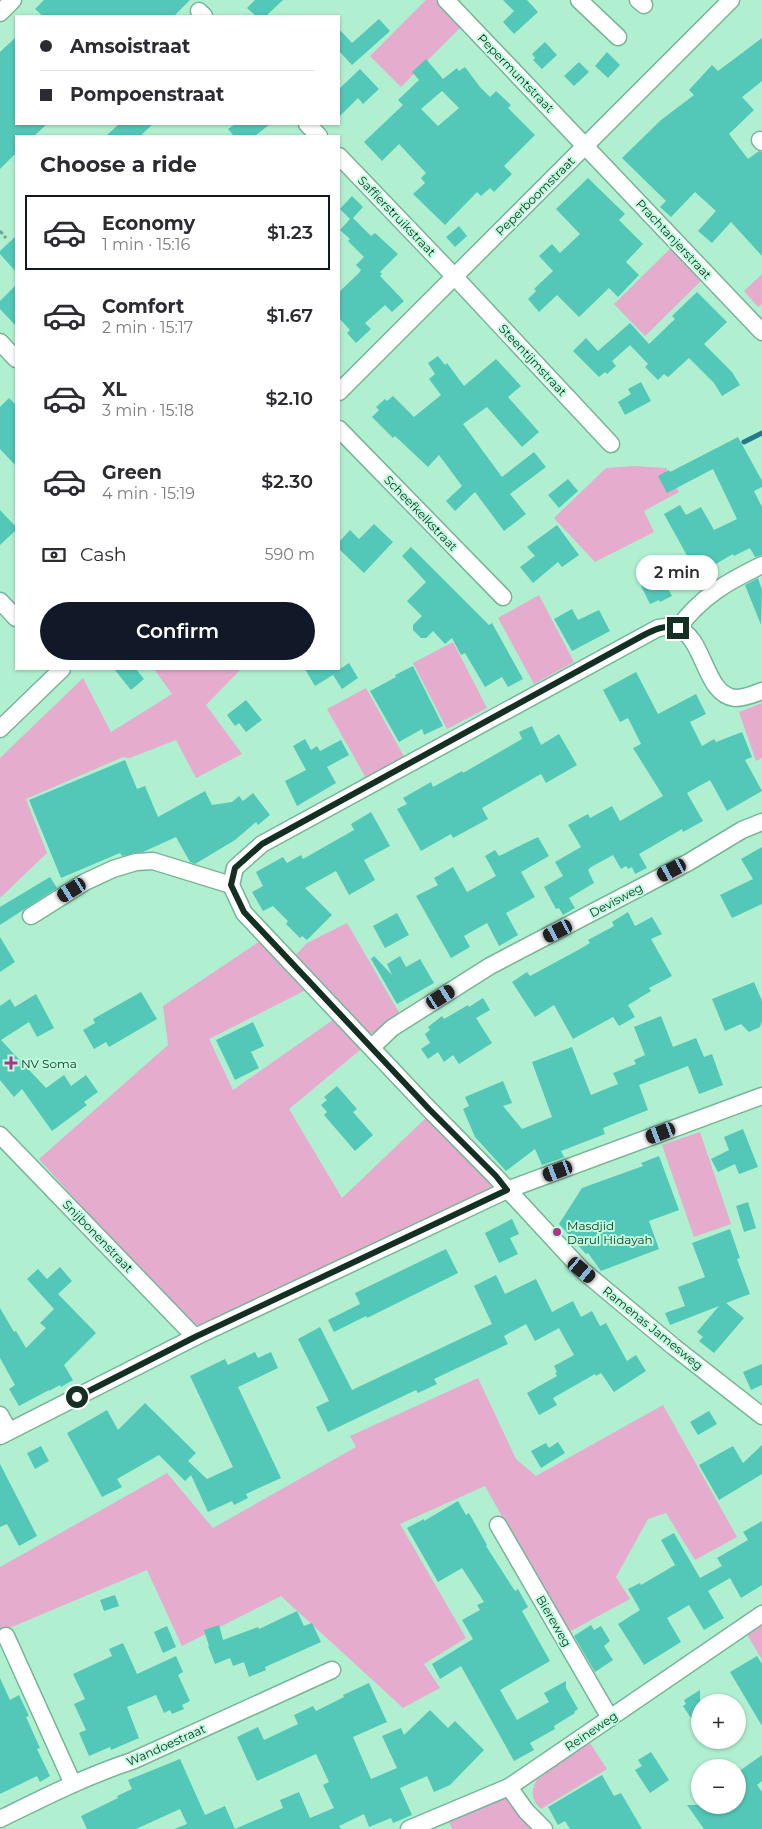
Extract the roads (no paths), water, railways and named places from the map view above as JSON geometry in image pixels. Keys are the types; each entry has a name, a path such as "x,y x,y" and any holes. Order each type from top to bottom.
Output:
{"street":[{"path":"0,13 13,0"},
{"name":"Pepermuntstraat","path":"446,0 586,146"},
{"path":"579,0 618,37"},
{"name":"Peperboomstraat","path":"340,391 731,0"},
{"path":"308,125 318,135"},
{"name":"Prachtanjerstraat","path":"586,146 762,332"},
{"name":"Saffierstruikstraat","path":"340,157 454,276"},
{"name":"Steentijmstraat","path":"454,276 611,444"},
{"path":"0,342 15,358"},
{"name":"Scheefkelkstraat","path":"340,430 504,597"},
{"path":"678,628 691,611 714,591 762,565"},
{"path":"0,601 15,617"},
{"path":"31,916 85,882 113,869 136,862 152,861 231,885 235,868 262,844 658,628 670,626 678,628 688,635 721,691 735,698 746,697 762,691"},
{"path":"0,729 61,670"},
{"name":"Devisweg","path":"372,1047 392,1028 490,966 689,862 742,830 762,822"},
{"name":"Ramenas Jamesweg","path":"231,885 244,912 429,1109 496,1176 582,1270 674,1347 762,1416"},
{"path":"0,1415 4,1434 195,1337 507,1190 762,1096"},
{"name":"Snijbonenstraat","path":"0,1135 195,1337"},
{"name":"Biereweg","path":"498,1525 610,1718"},
{"name":"Reineweg","path":"409,1829 509,1787 762,1614"},
{"path":"6,1636 73,1784"},
{"name":"Wandoestraat","path":"0,1819 73,1784 132,1761 332,1670"},
{"path":"509,1787 526,1811 544,1829"}],"waterway":[{"path":"744,442 762,433"}],"place":[{"name":"NV Soma","path":"11,1063"},
{"name":"Masdjid Darul Hidayah","path":"557,1232"}]}
